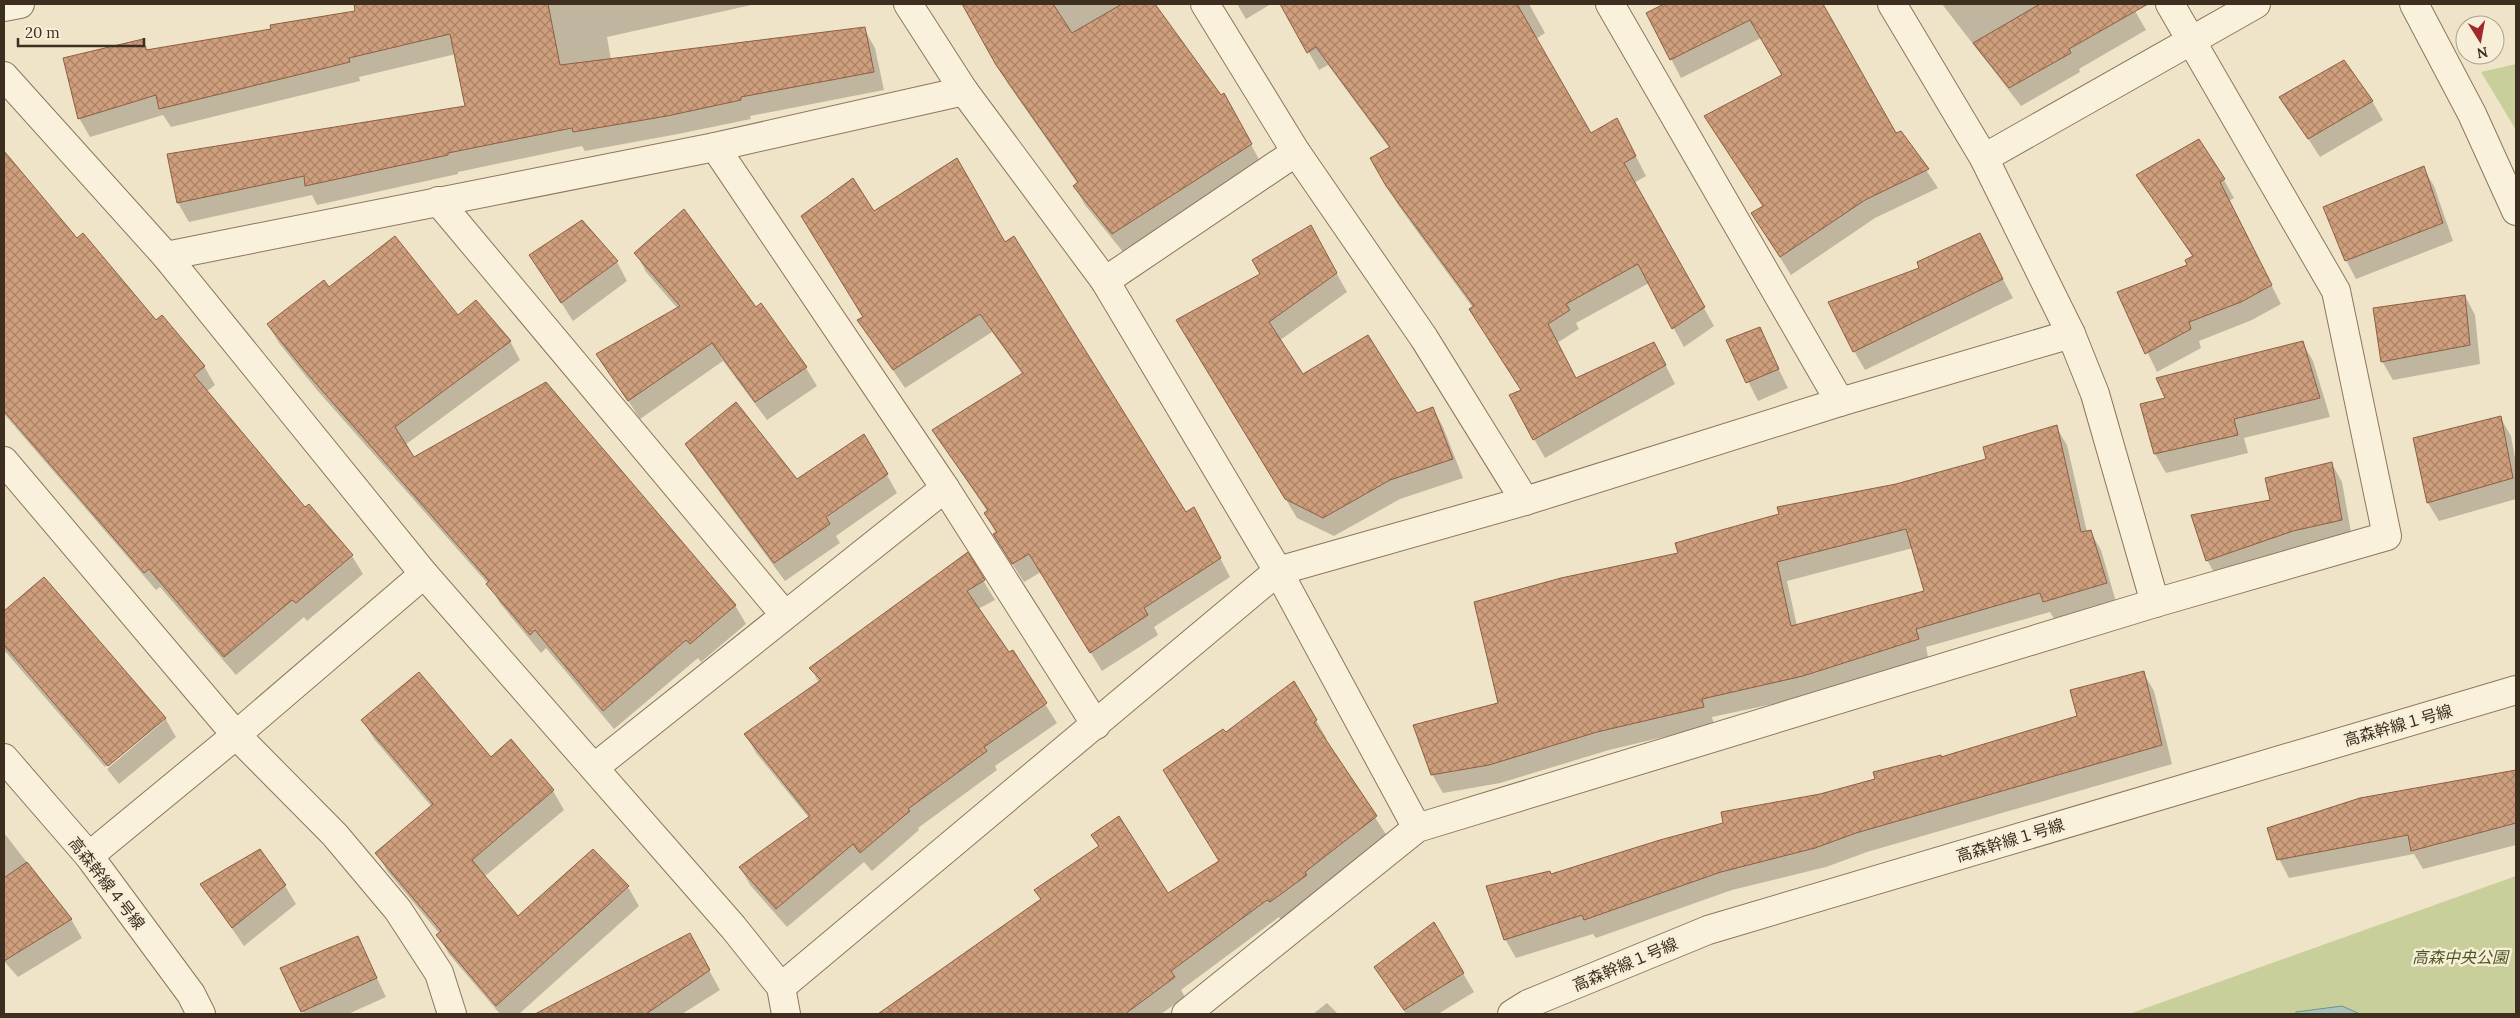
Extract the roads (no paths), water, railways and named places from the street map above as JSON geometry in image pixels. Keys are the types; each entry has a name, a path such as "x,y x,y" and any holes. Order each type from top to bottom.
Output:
{"street":[{"path":"4,7 20,4"},
{"path":"908,4 964,91 1105,281 1278,571 1417,828"},
{"path":"1205,4 1296,152 1424,338 1525,501"},
{"path":"1610,4 1840,402"},
{"path":"1892,4 1984,158 2071,334 2095,394 2155,603"},
{"path":"1186,1014 1417,828 2155,603 2387,536 2336,291 2170,4"},
{"path":"1984,158 2192,42 2256,4"},
{"path":"2414,4 2472,114 2516,212"},
{"path":"4,76 166,256 424,574 733,927 781,987 786,1014"},
{"path":"166,256 715,147 964,91"},
{"path":"715,147 945,488 1096,725"},
{"path":"1105,281 1296,152"},
{"path":"438,202 784,614"},
{"path":"781,987 1278,571 1525,501 1840,402 2071,334"},
{"path":"4,461 236,735 335,835 398,910 439,974 452,1014"},
{"path":"595,768 784,614 945,488"},
{"path":"89,856 236,735 424,574"},
{"name":"高森幹線１号線","path":"1512,1014 1528,1004 1708,930 2516,690"},
{"name":"高森幹線４号線","path":"4,758 89,856 191,994 201,1014"}],"water":[{"path":"2342,1006 2360,1014 2295,1014 2296,1012"}],"park label":[{"name":"高森中央公園","path":"2460,957"}]}
